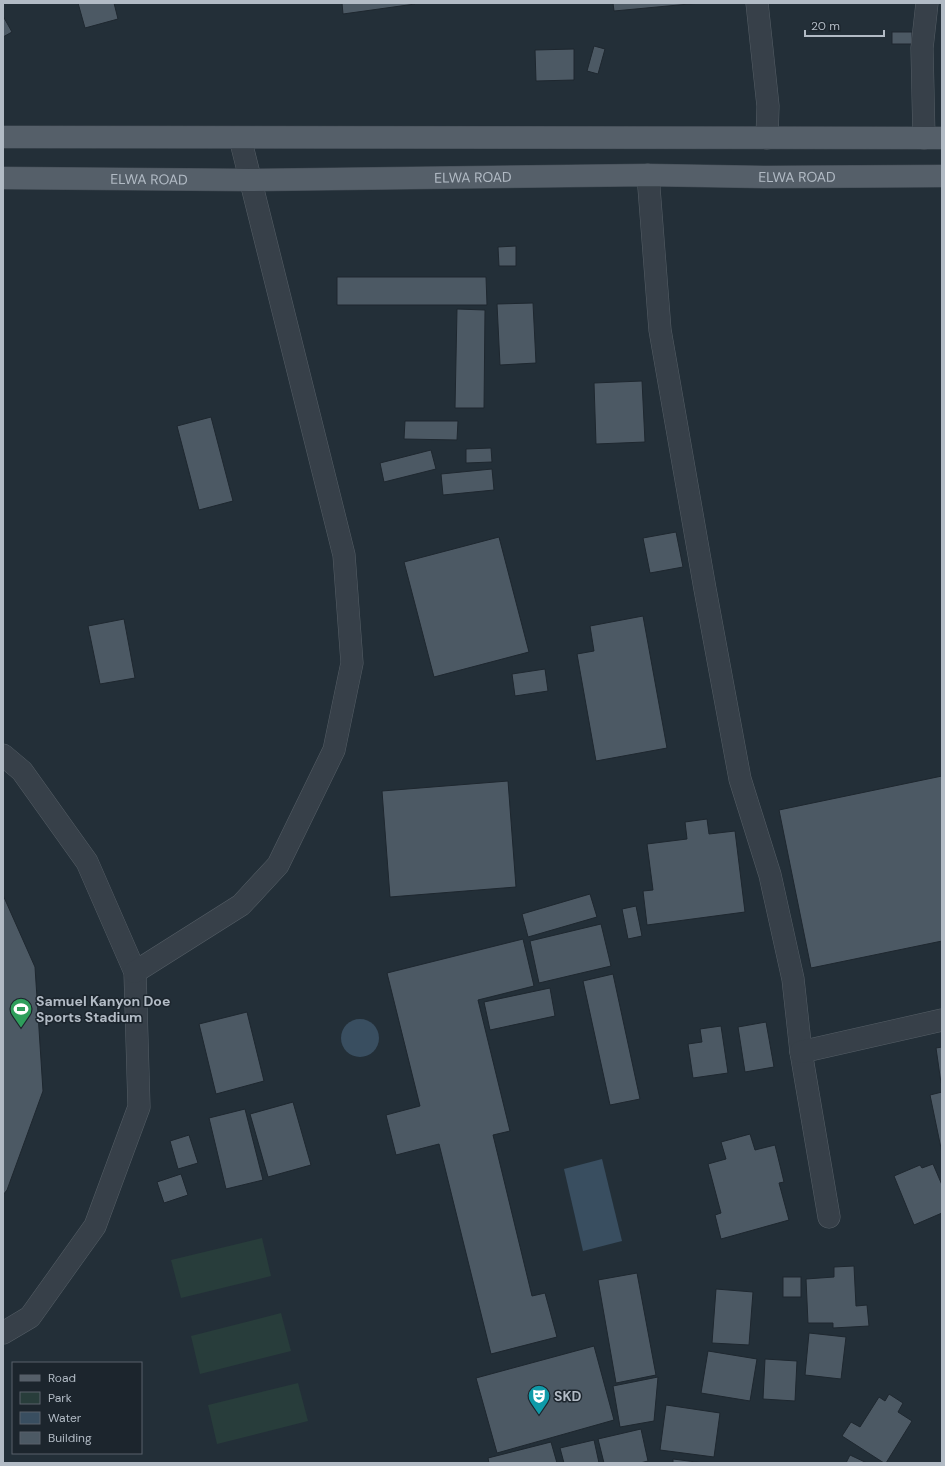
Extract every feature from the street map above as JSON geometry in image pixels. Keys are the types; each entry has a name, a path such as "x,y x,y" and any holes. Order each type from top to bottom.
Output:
{"main road":[{"path":"3,137 933,138"},
{"name":"ELWA ROAD","path":"3,178 249,180 648,175 767,177 942,176"}],"street":[{"path":"757,3 768,106 767,138"},
{"path":"927,3 922,48 933,138"},
{"path":"135,972 241,905 278,865 334,750 352,663 344,555 249,180 240,138"},
{"path":"648,175 660,330 740,779 770,875 793,980 801,1052 829,1217"},
{"path":"3,755 22,771 88,862 135,972 139,1107 95,1226 30,1317 3,1333"},
{"path":"801,1052 942,1020"}],"green space":[{"path":"262,1238 271,1276 181,1298 171,1260"},
{"path":"281,1313 291,1351 200,1374 191,1336"},
{"path":"298,1383 308,1421 217,1444 208,1405"}],"water":[{"path":"360,1019 373,1025 379,1038 373,1051 360,1057 347,1051 341,1038 347,1025"},
{"path":"602,1159 622,1241 583,1251 564,1169"}],"building":[{"path":"78,3 114,3 118,19 85,28"},
{"path":"342,3 415,3 415,4 343,14"},
{"path":"613,3 700,3 614,11"},
{"path":"3,16 12,32 3,37"},
{"path":"892,32 912,32 912,44 892,44"},
{"path":"594,46 605,49 598,74 587,71"},
{"path":"574,49 574,80 536,81 535,50"},
{"path":"516,246 516,266 499,266 498,247"},
{"path":"337,277 486,277 487,305 337,305"},
{"path":"533,303 536,363 500,365 497,304"},
{"path":"457,309 485,310 484,408 455,408"},
{"path":"642,381 645,442 596,444 594,383"},
{"path":"211,417 233,501 199,510 177,426"},
{"path":"405,421 458,421 457,440 404,439"},
{"path":"491,448 492,462 466,463 466,449"},
{"path":"431,450 436,469 384,482 380,463"},
{"path":"492,469 494,490 443,495 441,474"},
{"path":"676,532 683,567 650,573 643,538"},
{"path":"499,537 529,652 434,677 404,562"},
{"path":"643,616 667,748 596,761 577,654 594,651 590,626"},
{"path":"124,619 135,678 100,684 88,626"},
{"path":"545,669 548,691 515,696 512,674"},
{"path":"942,776 942,941 811,968 779,810"},
{"path":"508,781 516,887 390,897 382,791"},
{"path":"707,819 709,834 735,831 745,912 647,925 643,891 653,890 647,844 687,839 685,822"},
{"path":"590,894 597,917 528,937 522,914"},
{"name":"Samuel Kanyon Doe Sports Stadium","path":"3,895 35,967 43,1091 7,1190 3,1195"},
{"path":"636,906 642,936 628,939 622,909"},
{"path":"601,924 611,966 539,983 530,941"},
{"path":"523,939 534,986 478,1000 510,1131 493,1135 532,1296 545,1293 557,1337 491,1354 439,1144 396,1155 386,1115 420,1106 387,973"},
{"path":"613,974 640,1099 610,1105 583,981"},
{"path":"550,988 555,1016 490,1030 484,1002"},
{"path":"247,1012 264,1081 216,1094 199,1024"},
{"path":"766,1022 774,1067 745,1072 738,1027"},
{"path":"721,1026 728,1073 693,1078 688,1044 702,1042 700,1029"},
{"path":"942,1047 942,1083 941,1083 936,1048"},
{"path":"942,1092 942,1153 930,1095"},
{"path":"293,1102 311,1165 268,1177 250,1114"},
{"path":"245,1109 263,1180 226,1189 209,1118"},
{"path":"750,1134 755,1150 775,1145 784,1182 779,1183 789,1220 721,1239 715,1215 721,1213 708,1164 726,1159 721,1142"},
{"path":"189,1135 198,1163 178,1169 170,1141"},
{"path":"933,1164 942,1185 942,1213 914,1225 894,1176 920,1165 922,1168"},
{"path":"181,1174 188,1195 164,1203 157,1182"},
{"path":"854,1266 856,1306 867,1305 869,1326 833,1328 833,1323 808,1323 806,1279 834,1277 834,1267"},
{"path":"637,1273 656,1375 616,1383 598,1280"},
{"path":"783,1277 801,1277 801,1297 783,1297"},
{"path":"716,1289 753,1292 749,1345 712,1343"},
{"path":"809,1333 846,1337 841,1379 805,1375"},
{"path":"594,1346 614,1420 497,1453 476,1378"},
{"path":"708,1351 757,1359 750,1401 701,1393"},
{"path":"765,1359 797,1361 795,1401 763,1399"},
{"path":"658,1377 654,1421 620,1427 613,1386"},
{"path":"889,1394 903,1403 898,1412 912,1421 886,1463 884,1463 842,1436 851,1422 860,1427 879,1397 885,1401"},
{"path":"666,1405 720,1413 714,1457 660,1450"},
{"path":"641,1429 648,1461 640,1463 604,1463 598,1439"},
{"path":"594,1440 599,1463 564,1463 560,1448"},
{"path":"551,1442 557,1463 489,1463 488,1458"},
{"path":"850,1455 867,1463 846,1463"},
{"path":"673,1459 704,1463 673,1463"}],"place":[{"name":"Samuel Kanyon Doe Sports Stadium","path":"21,1028"},
{"name":"SKD","path":"539,1416"}]}
